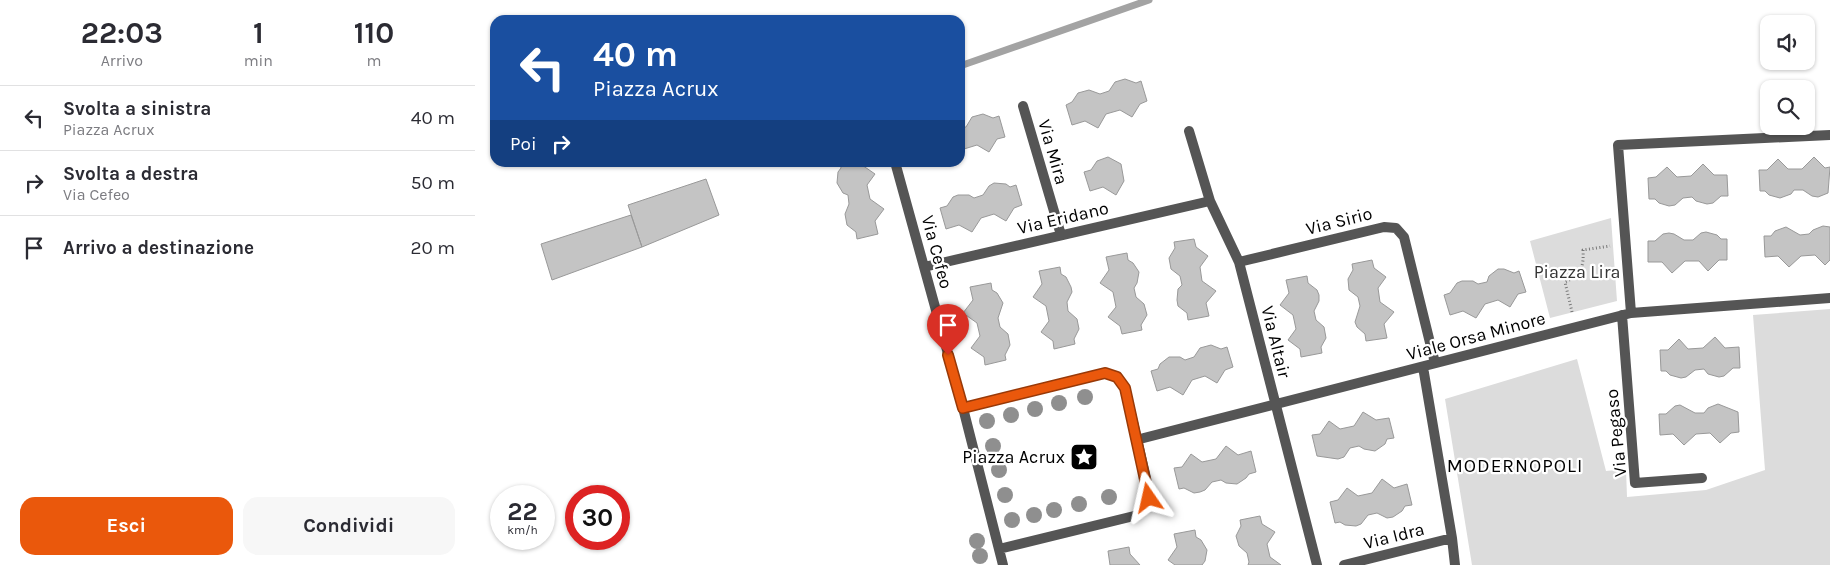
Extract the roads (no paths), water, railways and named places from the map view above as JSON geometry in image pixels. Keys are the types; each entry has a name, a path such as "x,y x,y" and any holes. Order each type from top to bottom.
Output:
{"street":[{"name":"Via Mira","path":"1023,106 1061,235"},
{"name":"Via Altair","path":"1189,131 1210,201 1239,262 1317,565"},
{"path":"1627,314 1625,243 1617,146 1830,135"},
{"name":"Via Cefeo","path":"896,167 963,408"},
{"name":"Via Eridano","path":"924,266 1210,201"},
{"name":"Via Sirio","path":"1239,262 1384,227 1396,228 1404,237 1435,363"},
{"name":"Viale Orsa Minore","path":"1136,440 1627,314 1830,298"},
{"name":"Via Pegaso","path":"1627,314 1635,483 1702,478"},
{"path":"1423,366 1453,538 1455,565"},
{"path":"999,549 1139,513 1147,504 1149,491 1125,388 1122,382 1111,374 1105,373 963,408 1003,565"},
{"name":"Via Idra","path":"1344,565 1453,538"}],"waterway":[{"path":"965,64 1149,0"}],"place":[{"name":"Piazza Acrux","path":"1084,457"}],"district":[{"name":"MODERNOPOLI","path":"1515,466"}],"park label":[{"name":"Piazza Lira","path":"1577,272"}]}
